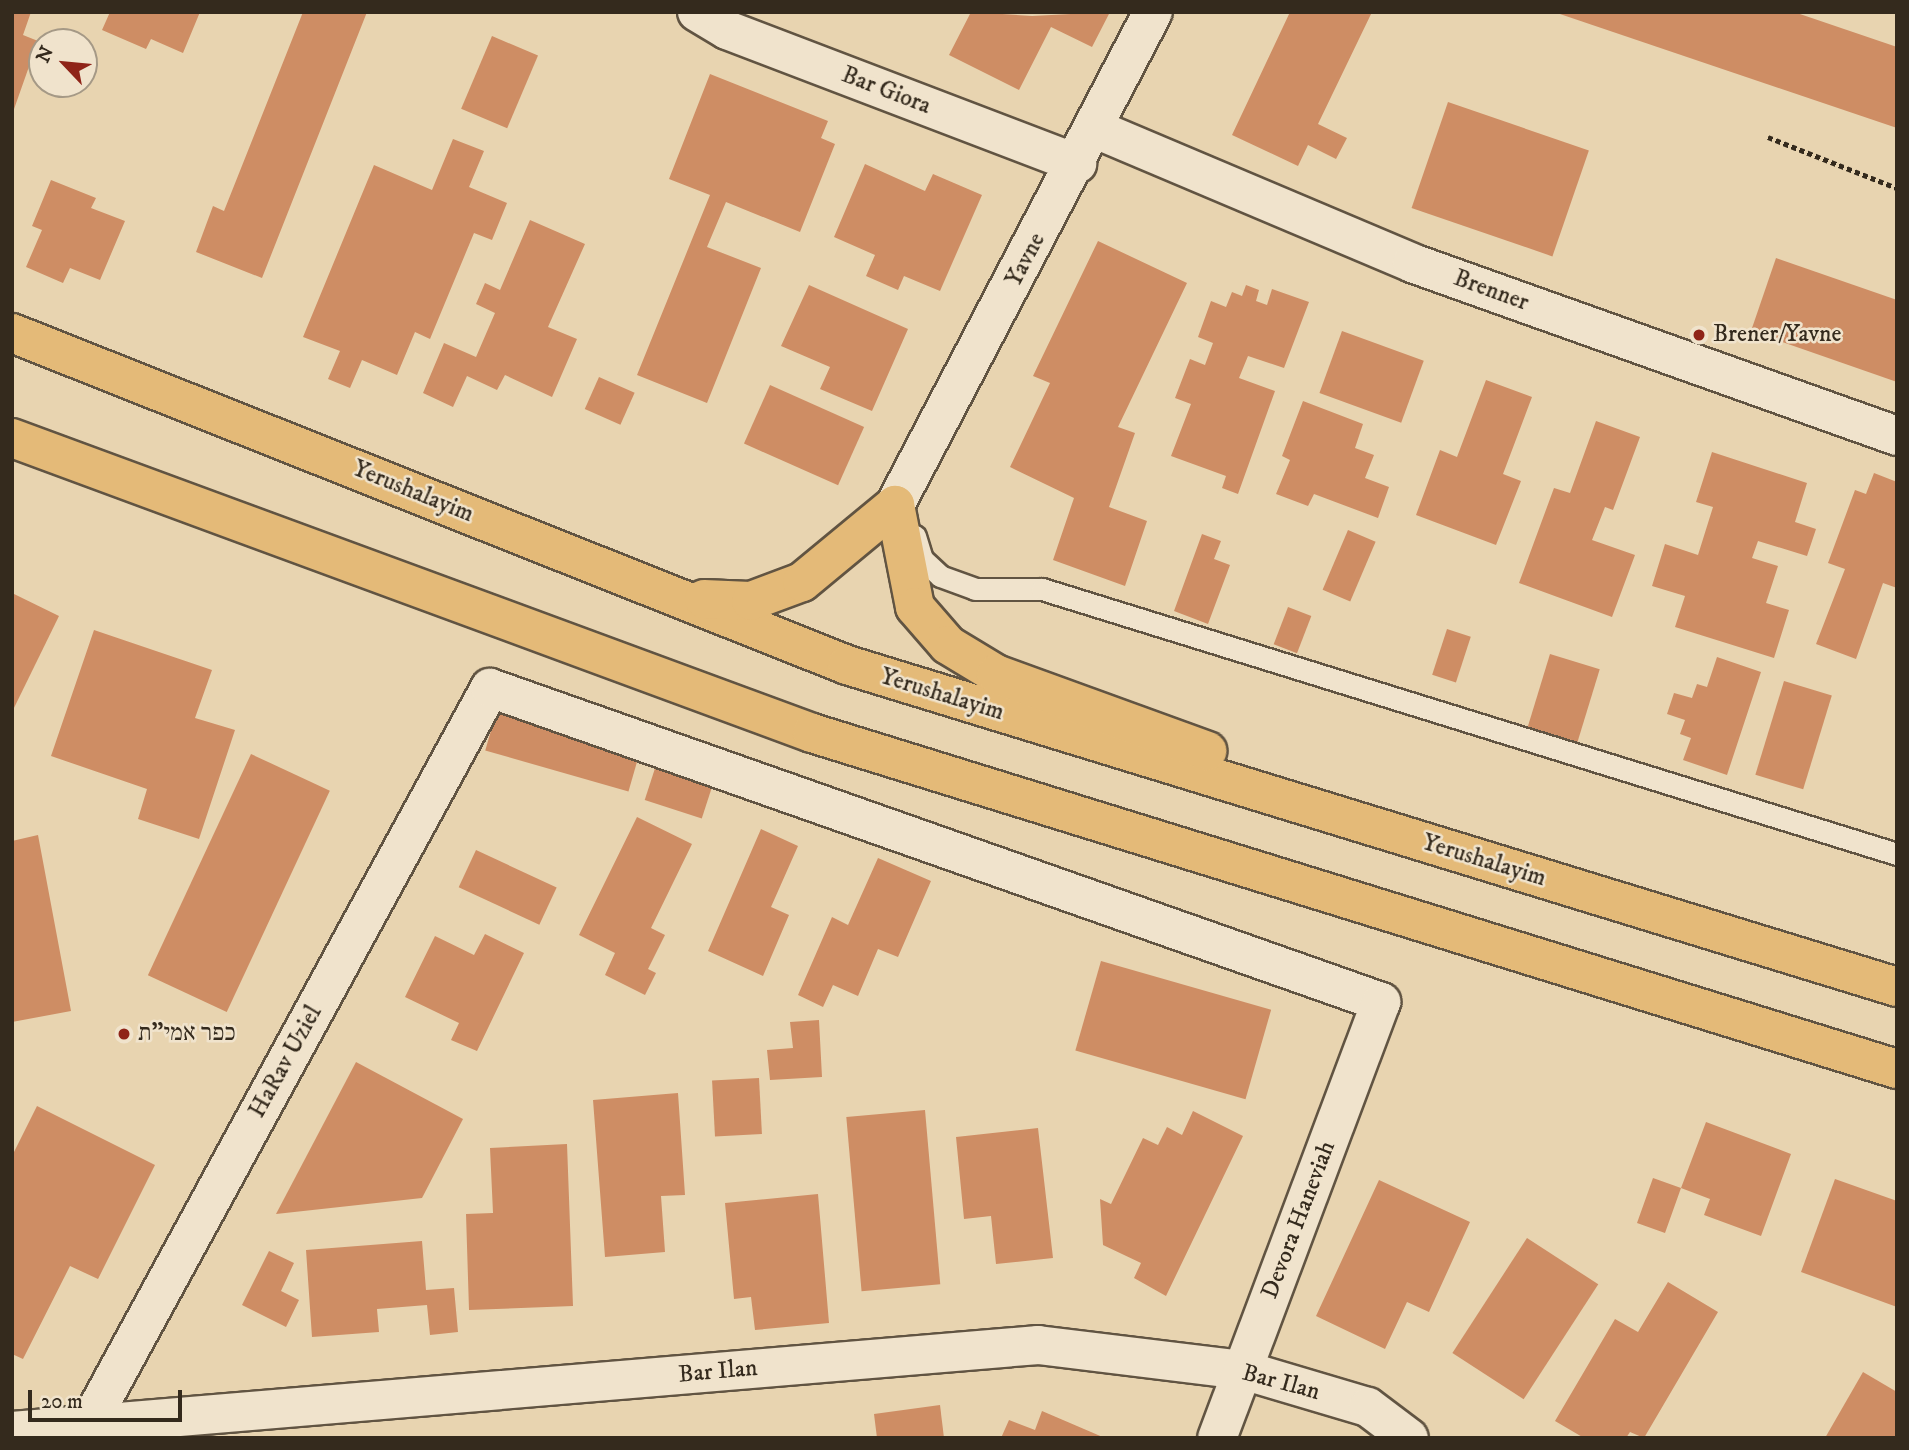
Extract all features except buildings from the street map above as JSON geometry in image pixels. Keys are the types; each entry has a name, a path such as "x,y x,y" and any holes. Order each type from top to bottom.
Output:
{"highway":[{"name":"Yerushalayim","path":"12,332 847,665 1897,987"},
{"path":"12,438 812,733 1897,1069"},
{"path":"679,598 751,601 802,582 898,499"},
{"path":"898,499 915,607 948,645 996,674 1624,903"}],"street":[{"name":"Bar Giora","path":"697,12 727,30 1077,164"},
{"name":"Yavne","path":"898,499 1077,164 1153,12"},
{"name":"Brenner","path":"1093,128 1412,263 1897,436"},
{"name":"HaRav Uziel","path":"91,1430 490,688 1381,1002"},
{"name":"Devora Haneviah","path":"1217,1438 1381,1002"},
{"name":"Bar Ilan","path":"12,1431 91,1430 1038,1345 1242,1370 1368,1407 1409,1438"}],"lane":[{"path":"898,499 922,559 940,576 975,589 1042,589 1897,853"}],"path":[{"path":"1768,137 1897,188"}],"place":[{"name":"Brener/Yavne","path":"1699,335"},
{"name":"כפר אמי\"ת","path":"124,1034"}]}
